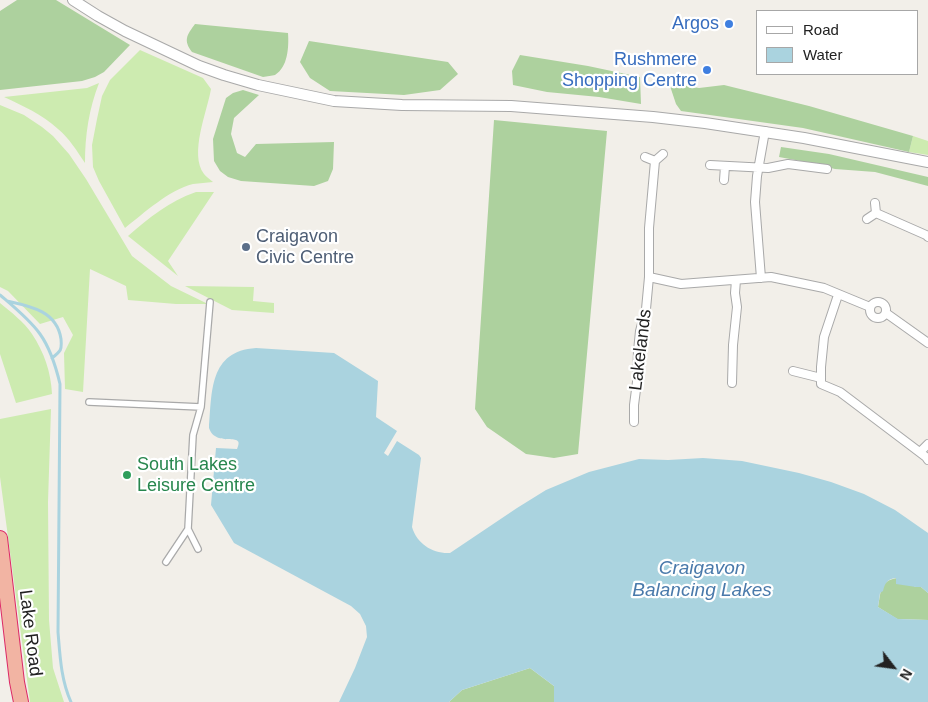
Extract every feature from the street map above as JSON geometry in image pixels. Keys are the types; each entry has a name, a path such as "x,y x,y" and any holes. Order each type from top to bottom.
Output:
{"highway":[{"name":"Lake Road","path":"0,538 21,702"}],"street":[{"path":"73,0 125,31 198,66 258,85 334,101 402,106 511,106 705,122 765,131 928,162"},
{"path":"760,278 754,202 765,131"},
{"path":"645,157 654,161 663,154"},
{"name":"Lakelands","path":"634,422 640,331 646,309 649,277 649,228 654,161"},
{"path":"710,165 768,168 788,164 827,169"},
{"path":"724,180 725,166"},
{"path":"875,203 876,212"},
{"path":"867,219 876,212"},
{"path":"876,212 928,237"},
{"path":"649,277 681,284 771,277 824,288 870,307"},
{"path":"732,383 737,307 736,280"},
{"path":"838,295 824,337 821,384 840,392 928,460"},
{"path":"198,550 188,529 193,435 201,407 210,302"},
{"path":"870,307 876,302 881,302 885,306 886,313 926,338"},
{"path":"870,307 870,313 874,317 879,318 886,313"},
{"path":"793,371 821,378"},
{"path":"89,402 201,407"},
{"path":"920,452 928,444"},
{"path":"166,562 188,529"}],"green space":[{"path":"17,0 56,0 130,45 104,72 95,77 82,81 0,90 0,11"},
{"path":"195,24 288,33 288,50 283,67 275,75 263,77 192,52 187,38"},
{"path":"309,41 448,62 458,74 440,90 404,95 330,91 310,78 300,62"},
{"path":"140,50 203,78 211,89 200,133 198,156 204,174 213,182 193,184 175,191 125,228 93,167 92,145 102,96 110,80"},
{"path":"520,55 640,77 641,104 599,97 547,92 513,85 512,71"},
{"path":"99,83 88,122 85,163 69,141 52,124 32,111 4,97 87,88"},
{"path":"669,83 699,88 724,85 809,106 913,136 909,152 803,128 681,111 676,104"},
{"path":"243,90 259,95 234,118 231,134 237,153 245,157 256,144 334,142 333,169 328,181 314,186 241,181 228,177 220,171 214,161 213,139 226,98 233,93"},
{"path":"0,105 24,115 42,127 69,154 132,256 171,286 208,304 176,304 128,300 126,286 90,269 83,392 65,389 64,353 73,335 63,317 40,324 8,291 0,287"},
{"path":"494,120 607,131 578,454 554,458 526,454 487,427 475,409"},
{"path":"913,136 928,141 928,155 909,152"},
{"path":"781,147 829,154 928,177 928,186 875,172 835,169 779,157"},
{"path":"196,192 214,192 168,261 178,276 128,236 168,205"},
{"path":"185,286 254,287 253,301 274,303 274,313 232,310"},
{"path":"0,303 25,325 36,341 48,370 52,394 16,403 0,354"},
{"path":"51,409 48,502 49,620 53,668 64,702 30,702 0,477 0,419"},
{"path":"897,578 916,587 921,587 928,593 928,620 897,619 878,607 882,588 887,582"},
{"path":"530,668 554,686 554,702 449,702 462,690"}],"water":[{"name":"Craigavon Balancing Lakes","path":"256,348 334,353 378,381 376,417 397,431 384,453 388,456 397,441 421,458 412,527 414,533 426,547 438,552 450,553 546,490 589,472 639,459 703,458 742,461 831,482 864,494 895,510 928,533 928,593 921,587 896,584 896,578 890,579 880,593 878,607 898,619 928,620 928,702 554,702 554,686 530,668 462,690 449,702 339,702 367,637 366,626 360,614 351,606 234,543 211,505 216,448 237,449 239,444 234,440 218,437 209,428 211,401 216,376 221,365 229,357 241,351"}],"waterway":[{"path":"0,295 26,318 40,334 47,345 60,384 58,632 63,677 71,702"},
{"path":"7,301 41,311 54,322 61,339 61,346 59,352 52,358"}],"place":[{"name":"Argos","path":"729,24"},
{"name":"Rushmere Shopping Centre","path":"707,70"},
{"name":"Craigavon Civic Centre","path":"246,247"},
{"name":"South Lakes Leisure Centre","path":"127,475"}]}
